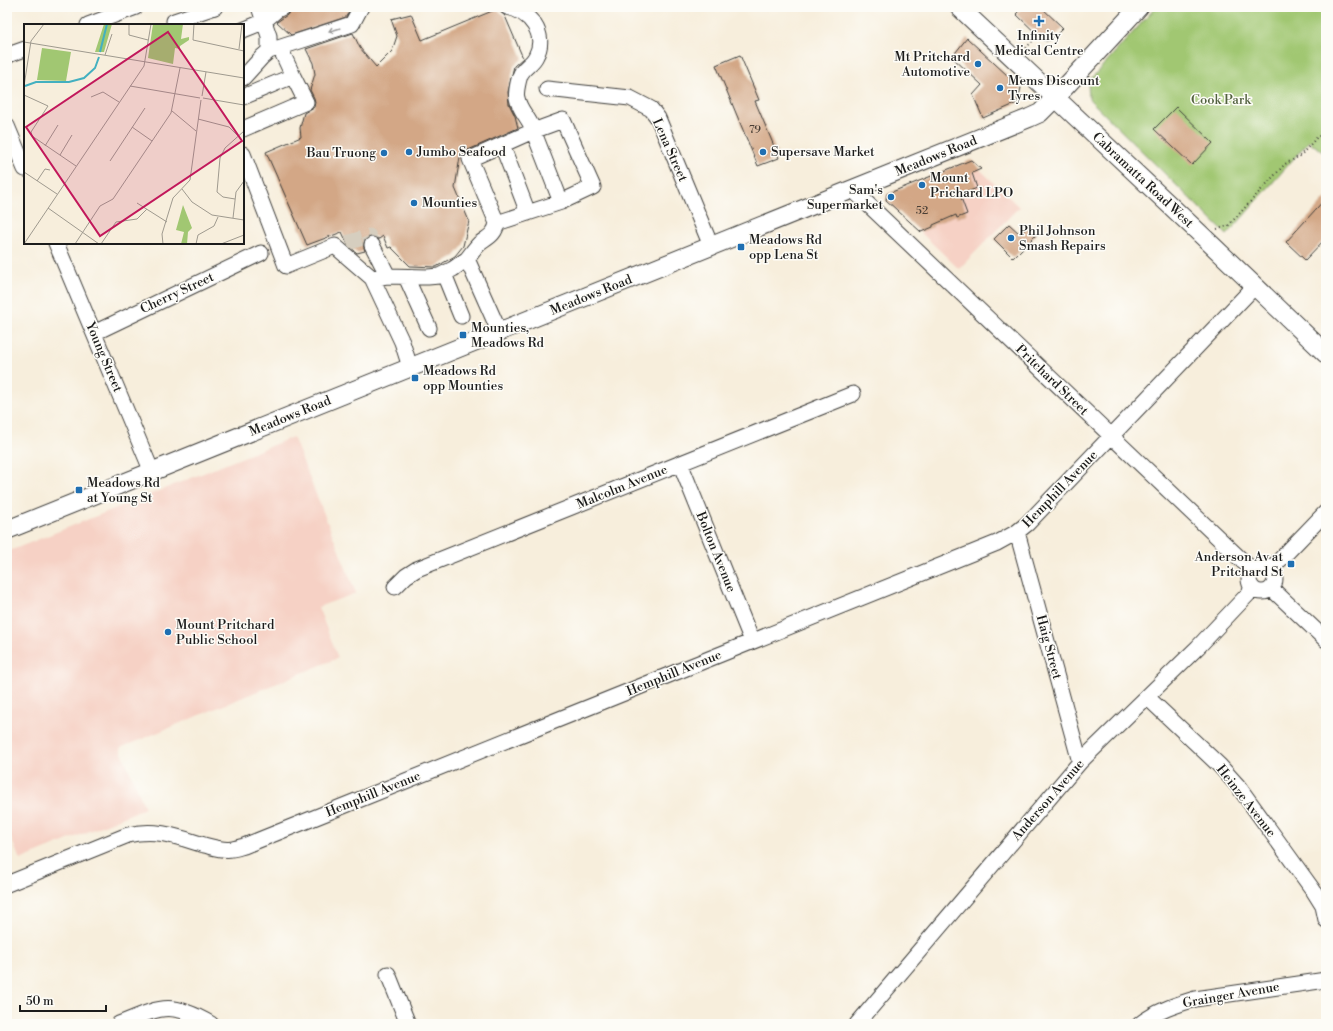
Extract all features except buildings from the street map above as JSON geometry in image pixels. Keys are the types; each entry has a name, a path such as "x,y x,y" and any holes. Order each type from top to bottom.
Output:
{"main road":[{"name":"Cabramatta Road West","path":"959,7 1326,354"},
{"name":"Meadows Road","path":"7,530 853,190 1040,113 1139,7"}],"street":[{"path":"91,24 136,7"},
{"path":"176,24 174,21 215,7"},
{"path":"244,129 306,102 275,49 258,7"},
{"path":"244,30 263,22 283,7"},
{"path":"244,77 262,57 275,49 352,24 361,7"},
{"path":"509,7 522,12 530,18 535,26 541,44 536,56 522,72 516,96 519,106 528,118 561,202"},
{"path":"7,57 8,55 24,49"},
{"path":"244,97 292,76"},
{"name":"Lena Street","path":"547,90 630,98 651,109 658,118 711,246"},
{"path":"372,278 388,276 428,278 444,274 467,259 479,244 496,230 497,223 470,159 533,131 563,120 594,187 561,202 497,223"},
{"path":"7,126 24,167"},
{"path":"502,145 528,213"},
{"path":"244,157 286,266 341,244 372,278 402,342 410,367"},
{"name":"Pritchard Street","path":"853,190 1252,570"},
{"name":"Young Street","path":"56,244 152,472"},
{"path":"372,245 388,276"},
{"name":"Cherry Street","path":"94,333 261,253"},
{"path":"467,259 499,331"},
{"path":"444,274 461,316"},
{"path":"406,277 429,328"},
{"name":"Hemphill Avenue","path":"7,884 128,835 142,831 168,834 218,849 231,850 244,846 997,543 1017,532 1027,524 1255,286"},
{"name":"Malcolm Avenue","path":"395,587 406,576 417,569 853,394"},
{"name":"Bolton Avenue","path":"680,463 752,641"},
{"path":"1271,569 1326,512"},
{"name":"Haig Street","path":"1017,532 1080,762"},
{"path":"1260,566 1271,569 1276,579 1272,588 1268,591 1260,593 1252,589 1248,579 1252,570 1260,566"},
{"path":"1272,588 1326,640"},
{"name":"Anderson Avenue","path":"857,1024 1080,762 1198,647 1252,589"},
{"name":"Heinze Avenue","path":"1147,697 1220,766 1238,786 1314,890 1323,906 1326,920"},
{"path":"388,974 408,1024"},
{"name":"Grainger Avenue","path":"1140,1024 1158,1012 1195,999 1326,980"},
{"path":"119,1024 155,1010 176,1008 196,1015 211,1024"}],"path":[{"path":"1026,48 1038,35"},
{"path":"1217,229 1228,226 1285,164 1300,156 1318,136 1326,136"}],"shaded area":[{"path":"971,161 1019,207 959,269 886,199 888,195"},
{"name":"Mount Pritchard Public School","path":"293,437 356,593 318,607 338,658 120,748 145,808 20,860 7,828 7,552"}],"green space":[{"name":"Cook Park","path":"1156,7 1326,7 1326,155 1309,141 1227,235 1089,99 1088,82"}],"tunnel":[{"path":"347,243 369,236 372,245"}],"place":[{"name":"Infinity Medical Centre","path":"1039,21"},
{"name":"Mt Pritchard Automotive","path":"978,64"},
{"name":"Mems Discount Tyres","path":"1000,88"},
{"name":"Jumbo Seafood","path":"409,152"},
{"name":"Supersave Market","path":"763,152"},
{"name":"Bau Truong","path":"384,153"},
{"name":"Mount Prichard LPO","path":"922,185"},
{"name":"Sam's Supermarket","path":"891,197"},
{"name":"Mounties","path":"414,203"},
{"name":"Phil Johnson Smash Repairs","path":"1011,238"},
{"name":"Meadows Rd opp Lena St","path":"741,247"},
{"name":"Mounties, Meadows Rd","path":"463,335"},
{"name":"Meadows Rd opp Mounties","path":"415,378"},
{"name":"Meadows Rd at Young St","path":"79,490"},
{"name":"Anderson Av at Pritchard St","path":"1291,564"},
{"name":"Mount Pritchard Public School","path":"168,632"}]}
